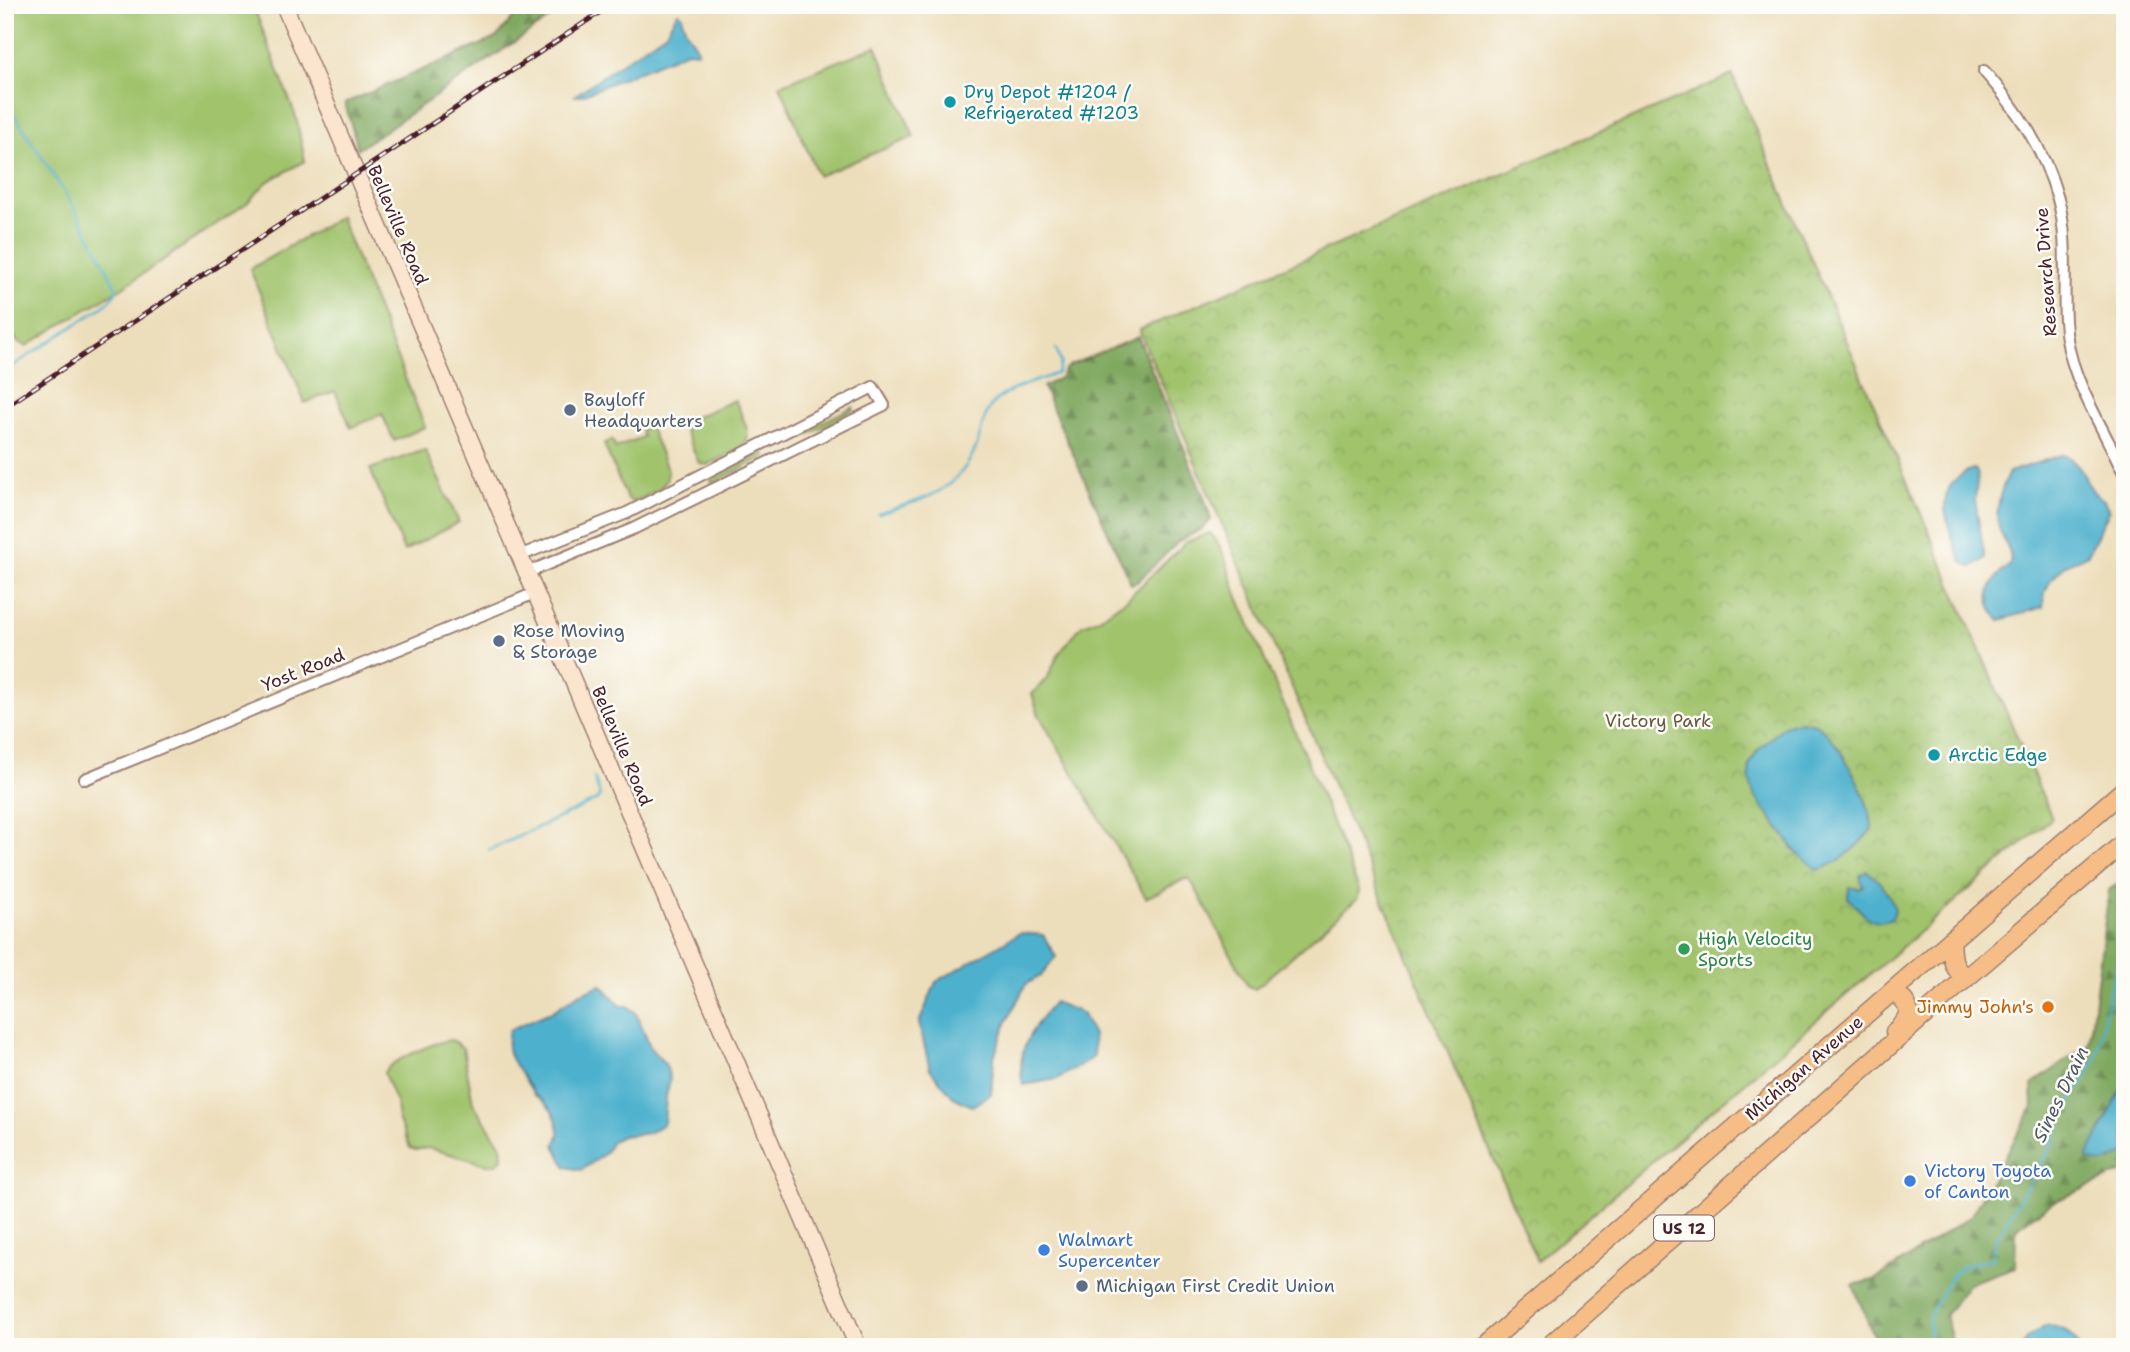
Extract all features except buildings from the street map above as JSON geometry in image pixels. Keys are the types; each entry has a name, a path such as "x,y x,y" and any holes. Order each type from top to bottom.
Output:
{"main road":[{"name":"Belleville Road","path":"287,6 526,573 858,1347"},
{"name":"Michigan Avenue","path":"1483,1347 2125,789"},
{"name":"US 12","path":"1548,1347 1965,979 2125,842"},
{"path":"1951,940 1951,961 1965,979"},
{"path":"1826,1102 1827,1090 1898,1029 1909,1016 1906,1002 1893,991"}],"street":[{"name":"Research Drive","path":"1984,71 2030,129 2058,199 2066,272 2065,323 2069,346 2084,394 2125,474"},
{"path":"519,556 627,513 873,387 884,405 635,528 526,573"},
{"path":"769,440 778,458"},
{"name":"Research Drive","path":"2108,441 2125,453"},
{"path":"688,482 696,498"},
{"path":"627,513 635,528"},
{"name":"Yost Road","path":"85,779 535,593"}],"green space":[{"path":"5,5 253,5 296,117 305,161 267,182 247,203 128,284 26,346 17,341 5,323"},
{"path":"524,5 569,5 358,149 345,103 496,38"},
{"path":"876,46 914,137 818,176 780,85"},
{"name":"Victory Park","path":"1732,75 2052,818 1537,1261 1139,330"},
{"path":"340,217 425,427 394,441 382,414 351,428 335,391 305,403 250,269"},
{"path":"1138,337 1211,520 1202,529 1179,541 1137,582 1131,584 1043,387 1061,377 1070,365"},
{"path":"735,400 746,427 746,442 707,465 699,463 681,423"},
{"path":"853,407 854,409 840,419 793,442 790,438"},
{"path":"649,426 668,471 667,477 665,483 656,491 633,502 627,499 604,444 612,440 616,448 643,437 641,430"},
{"path":"425,450 459,522 404,551 370,469"},
{"path":"763,452 766,456 713,483 710,478"},
{"path":"1210,533 1224,557 1359,890 1358,898 1255,989 1248,986 1193,884 1187,878 1146,898 1039,715 1032,694 1048,677 1058,655 1082,625 1098,619 1127,599 1186,542"},
{"path":"2125,877 2125,1171 2053,1202 2016,1228 2015,1267 1969,1283 1945,1316 1952,1340 1949,1347 1878,1347 1853,1285 1874,1280 1971,1216 2033,1107 2032,1085 2089,1044 2109,890"},
{"path":"452,1040 463,1048 473,1103 501,1146 502,1158 496,1164 490,1165 428,1148 410,1148 398,1119 396,1103 384,1073 414,1052"}],"water":[{"path":"678,12 682,15 697,52 687,51 574,96 666,32"},
{"path":"2061,455 2075,462 2092,490 2104,500 2109,511 2088,554 2064,566 2050,581 2043,607 2000,620 1990,605 1989,598 1993,583 2010,565 2010,554 1998,520 1998,506 2004,485 2009,472"},
{"path":"1975,469 1978,475 1975,500 1985,559 1971,567 1962,562 1949,529 1945,505 1951,484 1965,472"},
{"path":"1801,721 1817,725 1835,744 1861,789 1871,818 1872,829 1848,854 1818,870 1797,853 1754,795 1750,781 1749,766 1757,751 1784,726"},
{"path":"1867,871 1888,893 1895,910 1892,919 1878,922 1872,920 1848,898 1849,887 1859,889 1863,886 1860,876"},
{"path":"1020,933 1043,935 1056,957 1041,976 1026,984 1007,1021 994,1057 991,1094 972,1106 953,1097 930,1069 919,1023 936,982"},
{"path":"601,985 621,1006 628,1006 636,1013 651,1049 666,1065 670,1079 664,1123 649,1133 622,1136 612,1141 605,1153 582,1170 566,1167 555,1145 559,1129 555,1117 544,1101 534,1095 514,1064 508,1050 509,1030 553,1011 579,994"},
{"path":"1054,1002 1082,1013 1093,1035 1094,1057 1057,1079 1023,1085 1021,1072 1024,1050 1033,1030"},
{"path":"2125,1082 2125,1154 2106,1162 2092,1161 2087,1158"},
{"path":"2046,1326 2066,1331 2079,1347 2022,1347 2027,1338"}],"waterway":[{"path":"5,100 70,201 117,290 101,308 5,371"},
{"path":"878,514 923,499 948,485 959,475 976,447 990,407 1007,393 1058,373 1061,363 1056,349"},
{"path":"489,850 597,800 600,795 594,778"},
{"name":"Sines Drain","path":"1930,1347 1929,1317 1950,1278 1961,1267 1992,1259 1994,1243 2052,1145 2062,1115 2096,1061 2110,989 2125,935"}],"railway":[{"path":"5,407 611,5"}],"place":[{"name":"Dry Depot #1204 / Refrigerated #1203","path":"950,102"},
{"name":"Bayloff Headquarters","path":"570,410"},
{"name":"Rose Moving & Storage","path":"499,641"},
{"name":"Arctic Edge","path":"1934,755"},
{"name":"High Velocity Sports","path":"1684,949"},
{"name":"Jimmy John's","path":"2048,1007"},
{"name":"Victory Toyota of Canton","path":"1910,1181"},
{"name":"Walmart Supercenter","path":"1044,1250"},
{"name":"Michigan First Credit Union","path":"1082,1286"}]}
